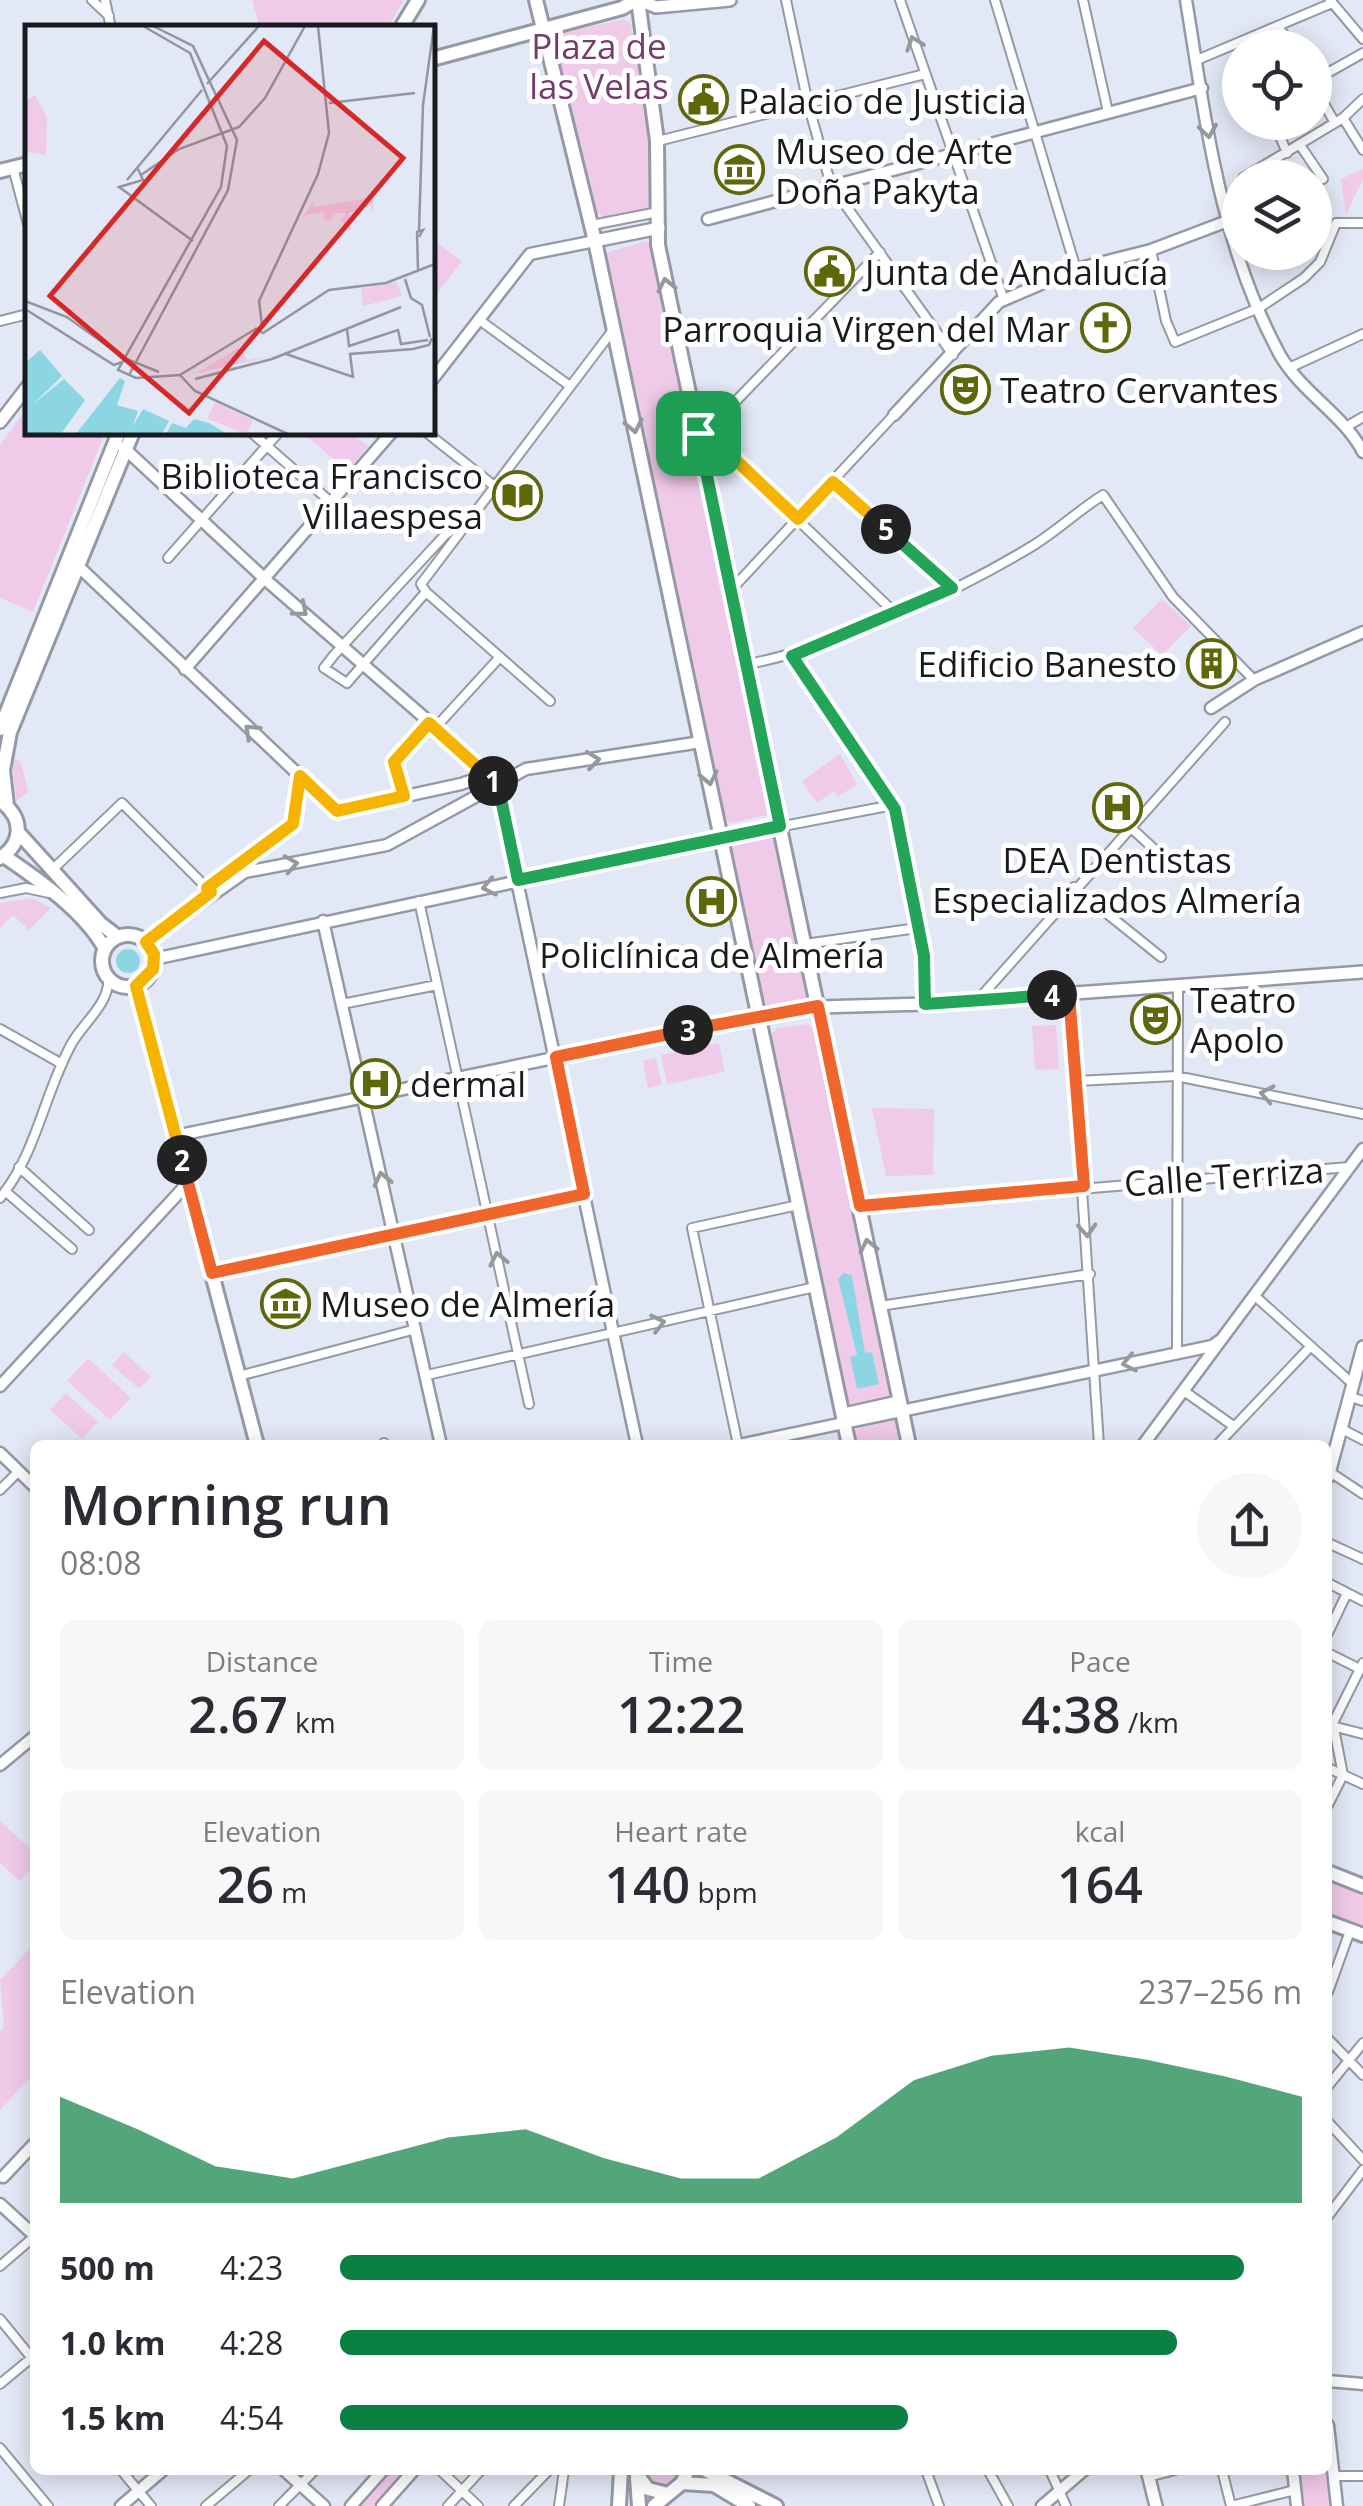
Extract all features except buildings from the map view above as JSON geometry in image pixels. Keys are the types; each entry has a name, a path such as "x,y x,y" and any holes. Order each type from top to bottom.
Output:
{"main road":[{"path":"407,25 418,0"},
{"path":"536,0 592,224 848,1440"},
{"path":"638,0 657,141 658,245 702,433 909,1440"},
{"path":"435,57 622,8 638,0 656,7 730,0"},
{"path":"595,241 658,228"},
{"path":"0,422 25,390"},
{"path":"118,937 50,871 18,832 4,804 3,776 8,741 78,566 120,441"},
{"path":"0,728 120,441"},
{"path":"18,832 14,846 2,857 54,894 94,931 105,949"},
{"path":"133,935 146,942 154,959 151,973 136,986 124,986 108,978 102,960 105,949 118,937 133,935"},
{"path":"758,1016 818,1006 925,1004 1363,972"},
{"path":"136,986 256,1440"},
{"path":"1332,1461 1356,1394 1363,1347"},
{"path":"1332,1874 1363,1886"},
{"path":"1332,1924 1357,1933"},
{"path":"618,2506 621,2475"},
{"path":"635,2475 639,2506"},
{"path":"637,2475 648,2489 664,2494"},
{"path":"715,2475 776,2506"},
{"path":"1147,2475 1156,2506"},
{"path":"654,2506 685,2476 714,2486 750,2506"}],"street":[{"path":"92,0 109,16"},
{"path":"105,0 111,25"},
{"path":"786,0 808,104 831,185 954,355"},
{"path":"900,0 1004,300"},
{"path":"995,0 1076,269"},
{"path":"1083,0 1108,112"},
{"path":"1186,0 1222,205"},
{"path":"1270,30 1331,2 1363,39"},
{"path":"1278,26 1281,30"},
{"path":"1197,60 1222,51"},
{"path":"1332,70 1363,52"},
{"path":"657,141 925,74"},
{"path":"708,218 1202,88"},
{"path":"1275,160 1339,120 1363,99"},
{"path":"1332,111 1363,150"},
{"path":"1282,140 1288,153"},
{"path":"1300,146 1309,160"},
{"path":"6,170 25,217"},
{"path":"592,224 658,212"},
{"path":"1150,250 1166,321 1175,342 1260,308 1320,262 1336,222 1363,223"},
{"path":"732,590 1004,300 1076,269 1150,250 1222,223"},
{"path":"435,376 530,254 595,241"},
{"path":"880,252 702,433 895,612"},
{"path":"1245,270 1289,368 1346,427 1352,428 1363,452"},
{"path":"0,321 25,315"},
{"path":"478,319 570,386"},
{"path":"468,518 446,535 324,668 333,678 348,683 386,638 492,485 613,330"},
{"path":"1289,368 1363,334"},
{"path":"1346,427 1363,417"},
{"path":"254,435 333,504"},
{"path":"168,558 276,435"},
{"path":"184,668 266,580 390,435"},
{"path":"430,435 492,485"},
{"path":"120,441 266,580 364,663 497,787 637,1440"},
{"path":"833,482 952,588"},
{"path":"748,664 792,656 952,588 1034,544 1103,495 1173,597 1254,680"},
{"path":"78,566 337,811 461,784 478,778 483,770"},
{"path":"409,574 550,701"},
{"path":"368,620 386,638"},
{"path":"1211,708 1254,680 1363,632"},
{"path":"404,796 394,762 500,656"},
{"path":"792,656 893,805 924,956 925,1004"},
{"path":"977,1000 1074,887 1226,722"},
{"path":"209,890 245,872 387,845 472,802 526,769 701,742"},
{"path":"146,942 293,824 300,776"},
{"path":"461,784 472,802"},
{"path":"880,807 882,789"},
{"path":"50,871 122,803 209,890"},
{"path":"154,959 518,880 893,805"},
{"path":"1129,826 1178,870"},
{"path":"1074,887 1161,957"},
{"path":"0,893 26,888 54,894"},
{"path":"419,901 529,1404"},
{"path":"323,921 440,1440"},
{"path":"805,944 917,928"},
{"path":"72,1248 3,1194 19,1167 62,1064 107,994 108,978"},
{"path":"342,1004 438,984"},
{"path":"1177,1353 1178,986"},
{"path":"1069,994 1099,1440"},
{"path":"175,1136 758,1016"},
{"path":"0,1029 62,1064"},
{"path":"1076,1081 1176,1076 1363,1114"},
{"path":"1147,1440 1208,1351 1255,1296 1363,1149"},
{"path":"19,1167 89,1230"},
{"name":"Calle Terriza","path":"860,1206 1349,1167"},
{"path":"0,1386 188,1183"},
{"path":"212,1273 584,1194"},
{"path":"737,1440 692,1228 798,1205"},
{"path":"880,1306 1090,1274"},
{"path":"427,1375 815,1287"},
{"path":"1255,1296 1311,1346 1356,1394"},
{"path":"239,1376 416,1329"},
{"path":"1221,1440 1311,1346"},
{"path":"758,1440 901,1406 1177,1353 1208,1351"},
{"path":"1184,1391 1232,1425"},
{"path":"1342,1430 1363,1440"},
{"path":"0,1453 30,1482"},
{"path":"0,1490 18,1471"},
{"path":"1332,1476 1363,1494"},
{"path":"1332,1545 1363,1559"},
{"path":"1332,1585 1363,1602"},
{"path":"1332,1624 1347,1593"},
{"path":"1332,1655 1362,1666 1332,1724"},
{"path":"1332,1726 1363,1734"},
{"path":"1332,1730 1342,1775 1332,1796"},
{"path":"0,1765 30,1740"},
{"path":"1332,1770 1363,1784"},
{"path":"1332,1984 1357,1933"},
{"path":"1332,2081 1363,2042"},
{"path":"1332,2044 1363,2074"},
{"path":"1332,2126 1363,2160"},
{"path":"1,2179 30,2148"},
{"path":"1332,2211 1363,2170"},
{"path":"0,2204 30,2231"},
{"path":"0,2266 30,2240"},
{"path":"0,2248 8,2259"},
{"path":"0,2319 30,2353"},
{"path":"0,2384 30,2361"},
{"path":"1332,2382 1363,2384"},
{"path":"0,2448 48,2506"},
{"path":"1332,2466 1337,2506"},
{"path":"125,2475 151,2506"},
{"path":"121,2506 157,2475"},
{"path":"206,2506 243,2475"},
{"path":"289,2475 324,2506"},
{"path":"279,2506 311,2475"},
{"path":"351,2506 379,2475"},
{"path":"382,2506 410,2475"},
{"path":"445,2475 478,2506"},
{"path":"448,2506 476,2475"},
{"path":"514,2506 547,2475"},
{"path":"559,2506 563,2475"},
{"path":"928,2475 939,2506"},
{"path":"991,2475 1008,2506"},
{"path":"1053,2475 1066,2506"},
{"path":"1042,2506 1078,2475"},
{"path":"1223,2475 1231,2506 1295,2490"},
{"path":"1293,2475 1297,2506"},
{"path":"1333,2476 1363,2476"}],"green space":[{"path":"252,0 404,0 389,25 259,25"},
{"name":"Plaza de las Velas","path":"624,19 631,24 651,139 650,208 605,218 594,211 554,41 558,34"},
{"path":"1363,169 1363,179 1346,215 1341,179"},
{"path":"646,241 654,246 771,814 732,823 725,820 605,253"},
{"path":"435,242 462,261 435,296"},
{"path":"25,411 25,435 104,435 33,612 0,598 0,445"},
{"path":"305,435 354,435 368,446 347,471"},
{"path":"1162,599 1191,626 1162,655 1133,628"},
{"path":"840,754 857,784 838,797 834,791 817,803 802,781"},
{"path":"12,758 21,762 28,792 16,801"},
{"path":"770,832 775,836 809,995 800,1003 781,1008 763,1003 755,969 734,962 741,905 730,846 737,839"},
{"path":"32,898 51,908 29,930 13,915 0,928 0,903"},
{"path":"808,1024 817,1031 893,1395 854,1408 847,1401 770,1036 777,1028","holes":["849,1276 865,1354 872,1353 879,1383 857,1389 851,1357 857,1355 838,1279"]},
{"path":"1056,1025 1059,1069 1035,1070 1032,1026"},
{"path":"719,1043 725,1072 667,1084 661,1055"},
{"path":"656,1058 662,1085 648,1088 643,1061"},
{"path":"872,1108 934,1109 933,1175 886,1176"},
{"path":"124,1352 151,1377 139,1389 112,1365"},
{"path":"88,1358 131,1398 110,1420 67,1381"},
{"path":"66,1393 98,1422 82,1439 50,1410"},
{"path":"894,1418 900,1422 901,1440 855,1440 859,1425"},
{"path":"0,1821 30,1848 30,1870 20,1881 0,1863"},
{"path":"1332,1880 1363,1892 1363,1929 1332,1917"},
{"path":"30,1948 30,2077 0,2110 0,2031 4,2027 0,1980"},
{"path":"384,2475 401,2475 373,2506 356,2506"},
{"path":"647,2475 686,2475 676,2489 653,2487"},
{"path":"1297,2475 1330,2475 1333,2506 1300,2506"}],"water":[{"path":"128,949 137,952 137,970 128,973 119,970 116,961 119,952"},
{"path":"844,1273 852,1276 865,1353 872,1352 879,1384 857,1389 850,1357 857,1355 838,1279"}],"place":[{"name":"Palacio de Justicia","path":"703,100"},
{"name":"Museo de Arte Doña Pakyta","path":"740,170"},
{"name":"Junta de Andalucía","path":"830,271"},
{"name":"Parroquia Virgen del Mar","path":"1105,328"},
{"name":"Teatro Cervantes","path":"965,389"},
{"name":"Biblioteca Francisco Villaespesa","path":"518,495"},
{"name":"Edificio Banesto","path":"1212,663"},
{"name":"DEA Dentistas Especializados Almería","path":"1117,807"},
{"name":"Policlínica de Almería","path":"712,902"},
{"name":"Teatro Apolo","path":"1155,1019"},
{"name":"dermal","path":"375,1083"},
{"name":"Museo de Almería","path":"285,1303"}],"route":[{"path":"706,432 798,519 833,482 952,588 792,656 895,809 924,956 925,1004 1069,994 1084,1186 860,1206 818,1006 556,1057 584,1194 212,1273 136,986 153,969 154,954 146,942 211,892 207,888 293,824 300,776 337,811 404,796 394,762 429,723 472,759 497,787 518,880 780,826 698,433 706,432"}]}
